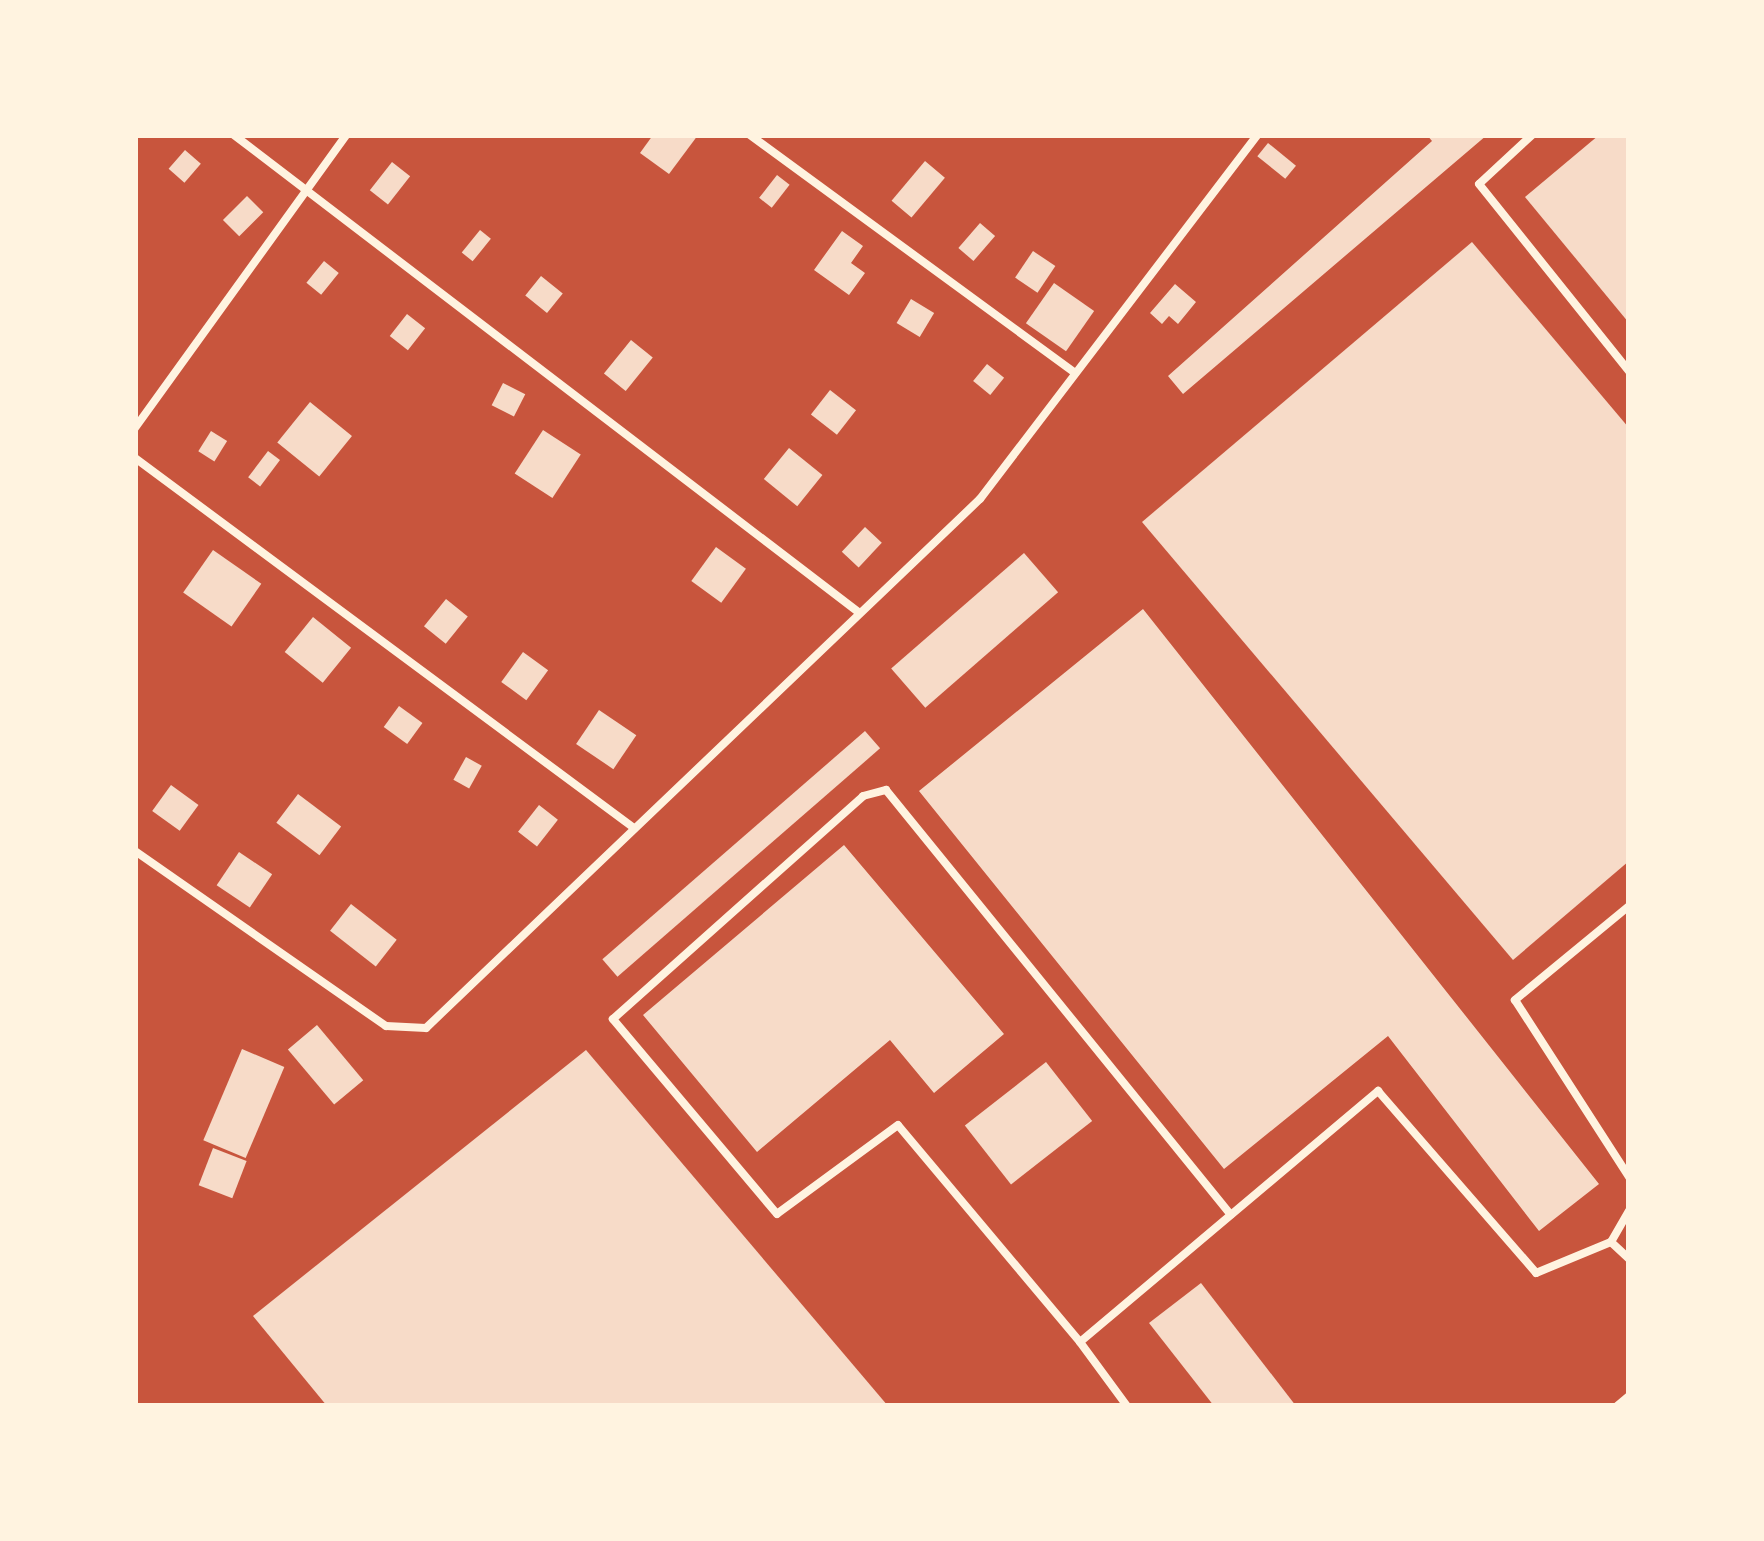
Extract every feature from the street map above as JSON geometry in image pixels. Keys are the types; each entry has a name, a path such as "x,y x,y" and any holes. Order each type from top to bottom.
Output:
{"lane":[{"path":"234,135 857,610"},
{"path":"135,428 346,135"},
{"path":"750,135 1075,374"},
{"path":"135,850 386,1026 426,1028 857,610 980,499 1257,135"},
{"path":"1532,135 1479,184 1629,371"},
{"path":"135,458 634,828"},
{"path":"1127,1406 1080,1342 898,1125 777,1214 613,1019 863,796 886,790 1232,1215"},
{"path":"1629,906 1515,1000 1629,1177"},
{"path":"1080,1342 1378,1091 1536,1273 1611,1242 1629,1211"},
{"path":"1620,1227 1629,1234"},
{"path":"1611,1242 1629,1259"},
{"path":"1617,1406 1629,1396"}],"building":[{"path":"653,135 698,135 669,174 640,153"},
{"path":"1427,135 1487,135 1183,394 1168,376 1432,141"},
{"path":"1599,135 1629,135 1629,323 1525,197"},
{"path":"1268,143 1296,166 1285,179 1257,156"},
{"path":"185,150 201,164 184,183 169,169"},
{"path":"925,161 945,178 911,218 892,201"},
{"path":"392,162 410,176 388,205 370,190"},
{"path":"777,175 790,185 772,208 759,198"},
{"path":"247,196 263,212 239,236 223,220"},
{"path":"980,223 995,236 973,261 958,248"},
{"path":"480,230 491,239 473,261 462,253"},
{"path":"842,231 863,246 851,263 865,273 849,295 814,270"},
{"path":"1472,242 1629,428 1629,861 1513,960 1142,522"},
{"path":"1033,251 1055,266 1037,293 1015,278"},
{"path":"324,261 339,273 321,295 306,283"},
{"path":"541,276 563,294 547,313 525,295"},
{"path":"1054,283 1094,311 1066,351 1026,323"},
{"path":"1175,284 1196,302 1178,324 1169,316 1162,324 1150,313"},
{"path":"911,299 934,313 920,337 897,323"},
{"path":"407,314 425,328 408,350 390,336"},
{"path":"631,340 653,358 626,391 604,373"},
{"path":"987,364 1004,378 990,395 973,381"},
{"path":"503,383 525,394 514,417 492,405"},
{"path":"830,390 856,410 837,435 811,414"},
{"path":"310,402 352,436 319,476 277,442"},
{"path":"543,430 581,455 552,498 515,474"},
{"path":"211,431 227,441 214,461 198,451"},
{"path":"789,448 822,475 797,506 764,479"},
{"path":"268,451 280,460 260,486 248,477"},
{"path":"865,527 882,543 859,568 842,552"},
{"path":"716,547 746,569 721,603 691,581"},
{"path":"213,550 261,584 232,626 183,593"},
{"path":"1024,553 1058,592 925,708 891,668"},
{"path":"446,599 468,617 446,644 424,626"},
{"path":"1143,609 1599,1184 1539,1231 1388,1036 1224,1169 919,791"},
{"path":"313,617 351,648 323,683 285,652"},
{"path":"523,652 548,670 526,700 501,682"},
{"path":"399,706 422,723 407,744 384,727"},
{"path":"599,710 636,735 613,769 576,744"},
{"path":"865,731 880,748 617,977 602,959"},
{"path":"466,757 482,766 469,788 453,780"},
{"path":"171,785 199,805 180,831 152,811"},
{"path":"298,794 341,826 319,855 276,823"},
{"path":"539,805 558,820 537,847 518,832"},
{"path":"844,845 1004,1034 934,1093 890,1040 757,1152 643,1015"},
{"path":"239,852 272,874 250,908 217,885"},
{"path":"351,904 397,940 376,967 330,931"},
{"path":"317,1025 363,1080 334,1105 288,1049"},
{"path":"242,1049 284,1067 246,1158 203,1140"},
{"path":"586,1050 888,1406 327,1406 253,1316"},
{"path":"1046,1062 1092,1121 1011,1185 965,1125"},
{"path":"213,1148 247,1161 232,1198 199,1185"},
{"path":"1201,1283 1296,1406 1214,1406 1149,1323"}]}
